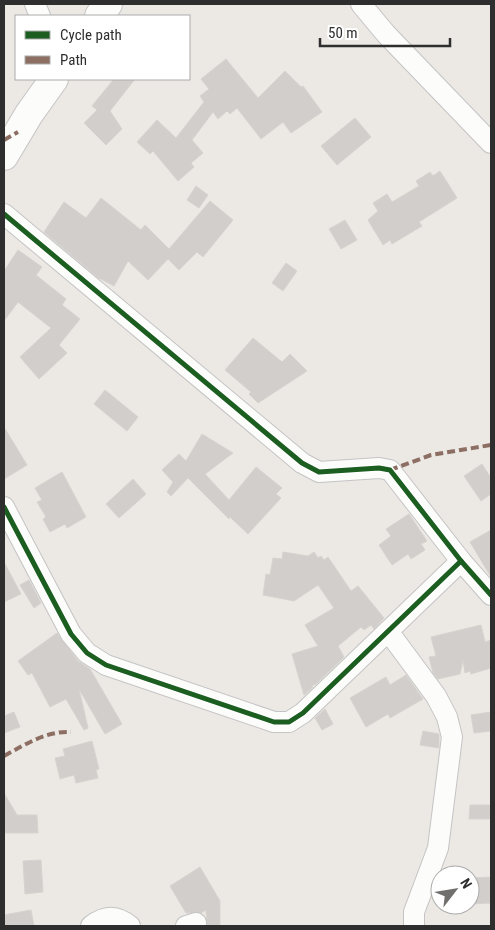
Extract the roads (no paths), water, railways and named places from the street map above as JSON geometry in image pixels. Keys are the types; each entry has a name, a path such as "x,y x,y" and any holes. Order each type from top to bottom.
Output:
{"street":[{"path":"100,15 108,4"},
{"path":"361,4 386,34 491,143"},
{"path":"4,156 29,114 53,80"},
{"path":"4,214 302,463 319,472 379,468 390,470 461,561 491,595"},
{"path":"4,507 71,634 87,653 106,665 274,722 289,722 303,713 461,561"},
{"path":"388,631 436,696 447,717 452,737 438,848 414,912 414,926"},
{"path":"91,926 108,917 121,918 130,926"}]}
